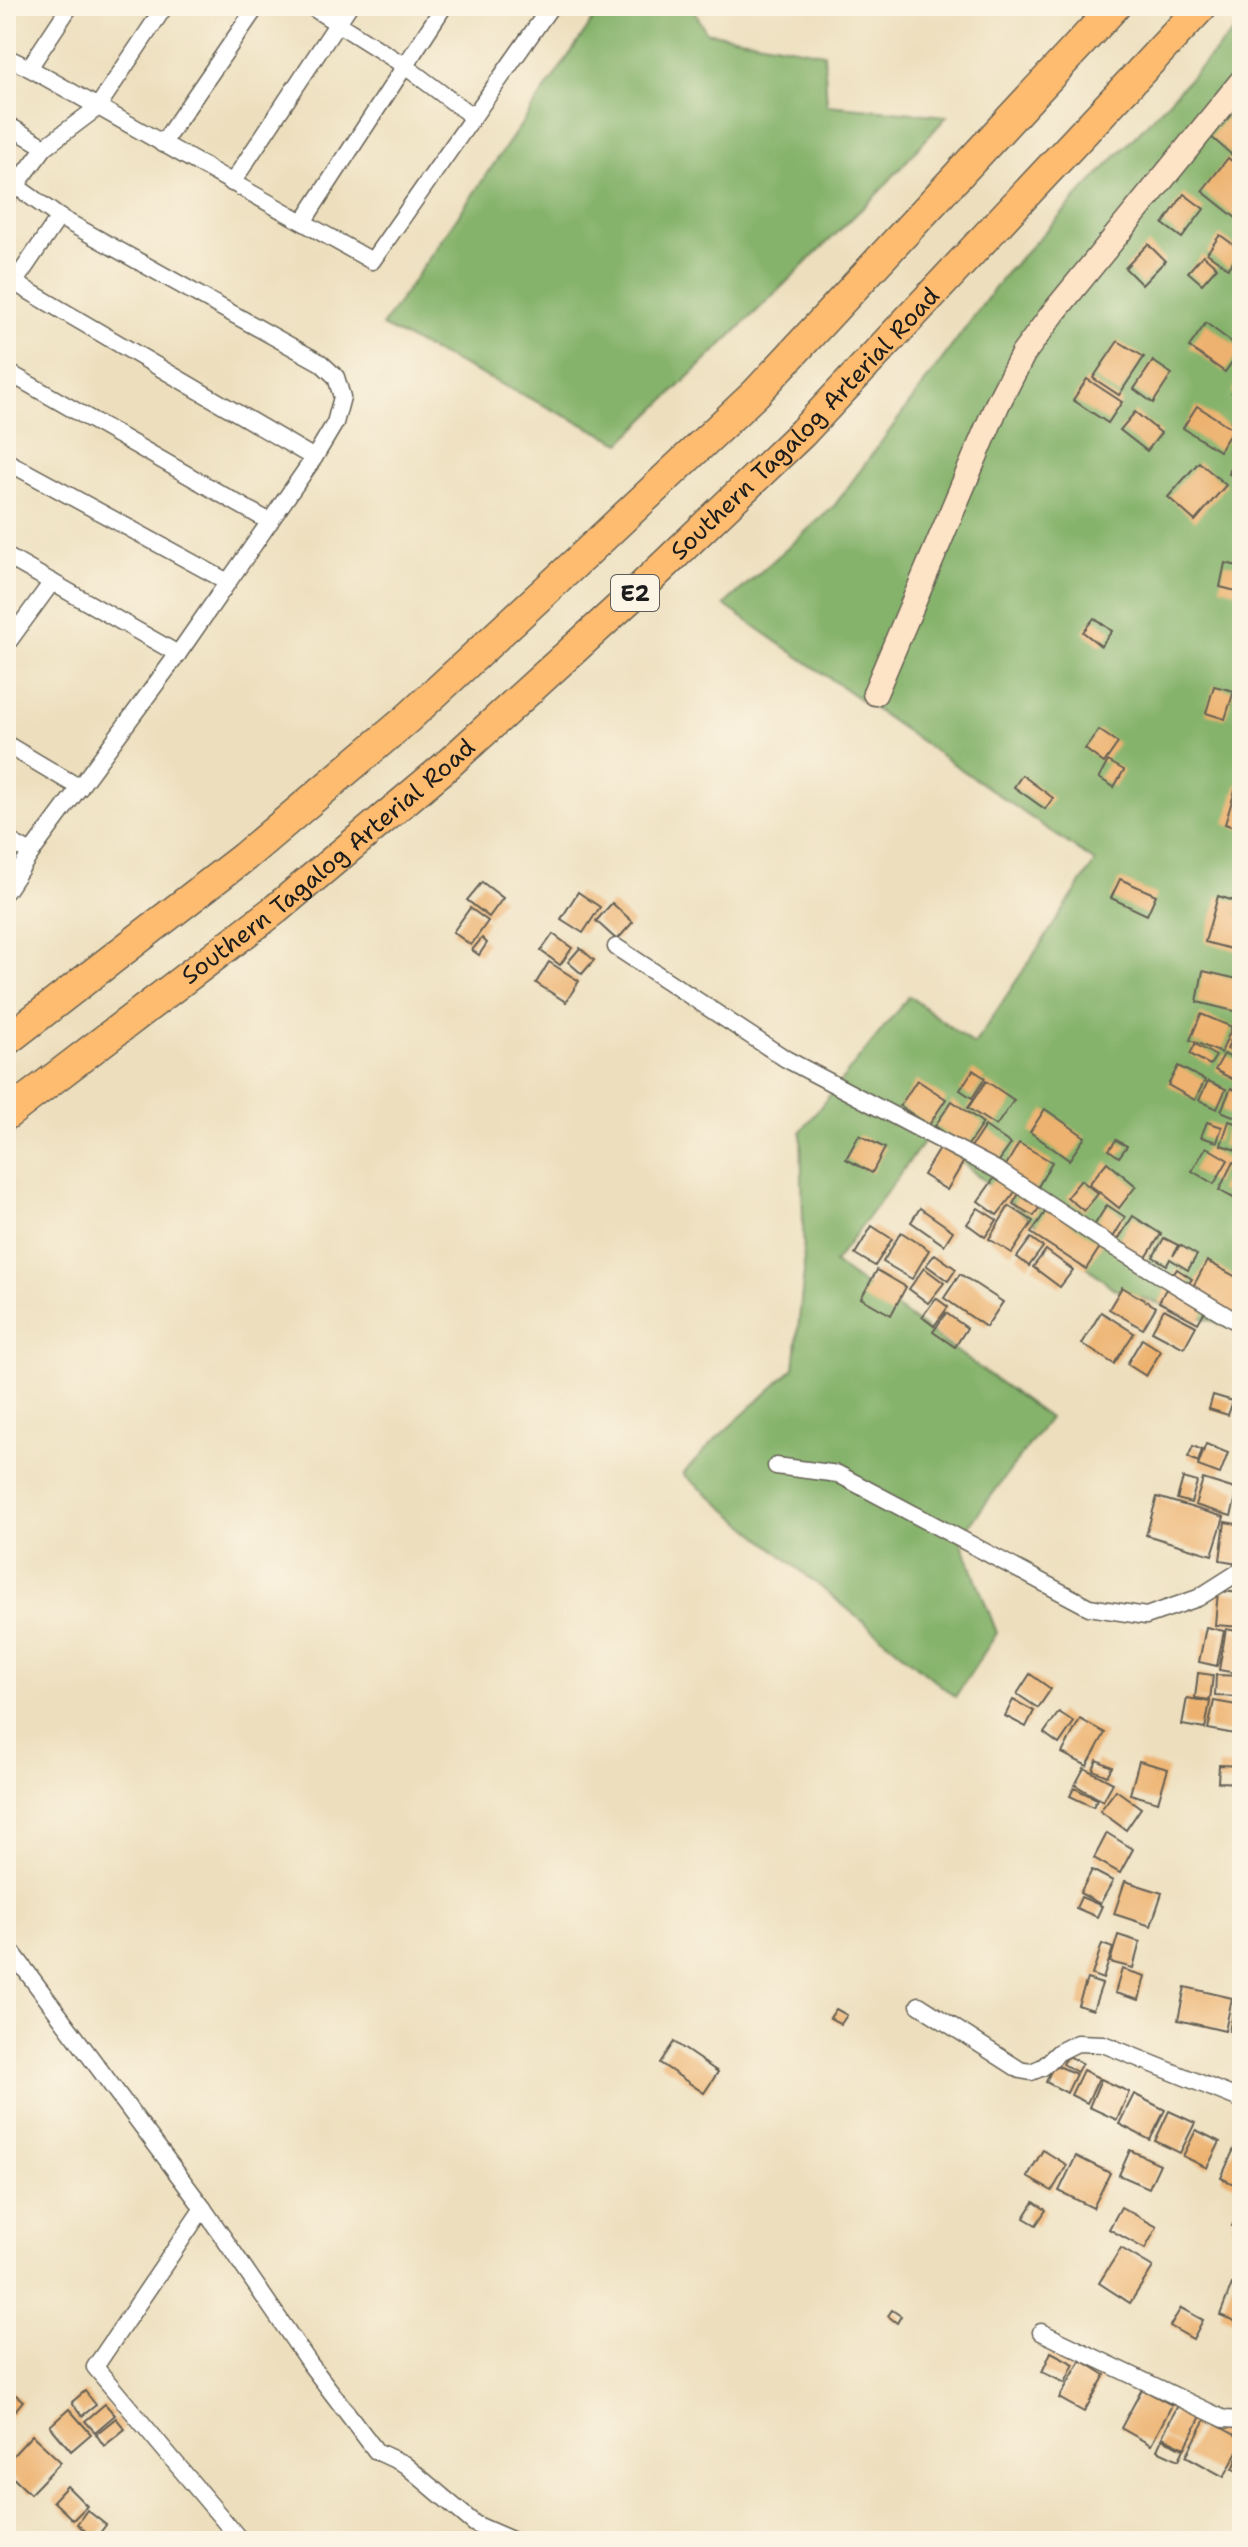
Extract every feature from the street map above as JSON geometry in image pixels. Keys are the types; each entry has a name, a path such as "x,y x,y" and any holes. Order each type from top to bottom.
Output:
{"highway":[{"name":"E2","path":"6,1041 303,808 407,719 595,545 756,393 1115,6"},
{"name":"Southern Tagalog Arterial Road","path":"6,1115 276,909 445,767 630,598 802,433 1202,6"}],"street":[{"path":"29,68 70,6"},
{"path":"6,891 178,654 314,458 335,423 342,397 336,377 321,363 11,192 45,147 97,108 165,6"},
{"path":"162,144 257,6"},
{"path":"310,6 405,66 473,117"},
{"path":"232,183 349,6"},
{"path":"303,222 444,6"},
{"path":"6,57 372,261 551,6"},
{"path":"875,693 997,405 1023,354 1242,81"},
{"path":"6,124 45,147"},
{"path":"59,217 11,289 314,458"},
{"path":"6,371 270,522"},
{"path":"6,461 228,582"},
{"path":"6,556 178,654"},
{"path":"7,643 52,582"},
{"path":"6,744 80,788"},
{"path":"6,839 31,853"},
{"path":"616,947 786,1059 999,1171 1107,1243 1242,1325"},
{"path":"776,1466 838,1474 1089,1607 1146,1616 1198,1598 1242,1570"},
{"path":"12,1952 203,2208 310,2364 376,2451 404,2464 475,2524 514,2541"},
{"path":"919,2005 1020,2070 1031,2072 1043,2067 1059,2052 1077,2043 1103,2044 1242,2100"},
{"path":"203,2208 95,2367 241,2541"},
{"path":"1041,2332 1224,2419 1242,2420"}],"green space":[{"path":"603,6 692,6 706,32 824,53 827,105 947,116 878,193 621,443 382,326"},
{"path":"1242,23 1242,1331 1114,1289 929,1135 834,1263 1049,1418 960,1538 997,1633 955,1697 683,1474 716,1439 794,1368 804,1272 801,1131 909,996 974,1045 1095,862 724,605 834,506 1006,273"}],"building":[{"path":"1238,104 1242,108 1242,147 1233,156 1210,136"},
{"path":"1228,158 1242,169 1242,210 1236,218 1202,191"},
{"path":"1184,194 1204,209 1182,238 1163,224"},
{"path":"1220,235 1241,250 1228,268 1207,253"},
{"path":"1148,244 1165,261 1142,285 1125,268"},
{"path":"1203,255 1217,267 1202,284 1188,272"},
{"path":"1206,323 1241,349 1225,372 1189,347"},
{"path":"1118,341 1144,357 1119,395 1093,378"},
{"path":"1153,361 1172,374 1153,403 1134,389"},
{"path":"1242,367 1242,397 1232,393"},
{"path":"1087,379 1122,402 1108,423 1073,400"},
{"path":"1197,406 1233,429 1219,451 1183,428"},
{"path":"1242,406 1242,429 1231,421"},
{"path":"1135,412 1161,433 1147,451 1120,430"},
{"path":"1238,442 1242,443 1242,478 1229,474"},
{"path":"1199,462 1226,485 1195,521 1168,497"},
{"path":"1225,563 1242,567 1236,591 1220,587"},
{"path":"1094,618 1112,631 1101,646 1083,632"},
{"path":"1214,686 1234,691 1225,719 1206,713"},
{"path":"1099,730 1118,743 1104,763 1085,749"},
{"path":"1108,761 1124,770 1114,787 1099,778"},
{"path":"1022,775 1053,798 1045,809 1014,787"},
{"path":"1237,784 1242,786 1242,830 1225,824"},
{"path":"1120,879 1156,895 1147,915 1111,898"},
{"path":"482,882 503,898 489,917 467,900"},
{"path":"578,892 600,907 583,933 561,919"},
{"path":"1218,896 1241,903 1237,915 1242,916 1242,952 1205,942"},
{"path":"612,903 633,922 617,940 596,921"},
{"path":"470,908 488,921 471,945 453,932"},
{"path":"553,934 572,948 560,965 541,951"},
{"path":"482,938 487,943 479,955 472,950"},
{"path":"580,948 594,960 582,974 568,962"},
{"path":"549,962 579,981 566,1002 536,983"},
{"path":"1203,971 1242,980 1242,1013 1197,1002"},
{"path":"1201,1014 1232,1027 1221,1053 1190,1040"},
{"path":"1238,1024 1242,1025 1242,1056 1227,1049"},
{"path":"1195,1044 1216,1056 1210,1065 1190,1054"},
{"path":"1224,1054 1242,1063 1242,1084 1215,1070"},
{"path":"1178,1066 1205,1080 1195,1100 1168,1085"},
{"path":"973,1070 985,1078 972,1098 960,1090"},
{"path":"917,1080 946,1099 929,1125 900,1106"},
{"path":"986,1081 1014,1100 996,1126 968,1108"},
{"path":"1208,1081 1226,1089 1217,1109 1199,1100"},
{"path":"1231,1088 1242,1094 1242,1120 1221,1111"},
{"path":"952,1101 983,1123 966,1148 935,1126"},
{"path":"1045,1109 1085,1137 1069,1160 1030,1132"},
{"path":"1229,1121 1242,1125 1242,1152 1221,1145"},
{"path":"1207,1122 1222,1127 1217,1142 1201,1137"},
{"path":"985,1126 1011,1144 994,1168 969,1150"},
{"path":"859,1135 885,1148 872,1173 846,1159"},
{"path":"1116,1140 1127,1146 1119,1157 1109,1150"},
{"path":"1019,1143 1052,1162 1035,1192 1002,1172"},
{"path":"940,1147 964,1161 947,1190 923,1175"},
{"path":"1206,1147 1228,1160 1214,1184 1192,1171"},
{"path":"1107,1162 1136,1186 1119,1208 1089,1184"},
{"path":"1233,1162 1242,1166 1242,1195 1239,1201 1219,1190"},
{"path":"998,1173 1018,1188 997,1215 978,1201"},
{"path":"1081,1180 1098,1194 1084,1211 1067,1197"},
{"path":"1021,1190 1042,1203 1034,1216 1013,1204"},
{"path":"1107,1205 1125,1217 1111,1241 1092,1229"},
{"path":"1009,1206 1033,1221 1012,1253 989,1239"},
{"path":"920,1208 953,1231 944,1245 911,1222"},
{"path":"978,1208 997,1220 985,1237 967,1224"},
{"path":"1048,1208 1102,1244 1086,1269 1031,1233"},
{"path":"1133,1216 1161,1234 1142,1264 1114,1246"},
{"path":"872,1226 892,1239 875,1266 855,1254"},
{"path":"901,1232 929,1250 912,1279 883,1262"},
{"path":"1031,1238 1043,1247 1029,1266 1017,1257"},
{"path":"1164,1238 1178,1245 1173,1256 1180,1245 1197,1255 1188,1270 1170,1259 1167,1265 1153,1257"},
{"path":"1046,1250 1073,1270 1060,1287 1033,1267"},
{"path":"935,1254 956,1269 948,1281 926,1265"},
{"path":"1207,1261 1242,1280 1242,1322 1190,1292"},
{"path":"924,1268 944,1283 928,1303 909,1289"},
{"path":"1177,1269 1192,1279 1184,1290 1170,1280"},
{"path":"877,1270 906,1287 891,1315 861,1298"},
{"path":"960,1274 1003,1302 986,1327 944,1298"},
{"path":"1122,1287 1156,1307 1143,1329 1109,1309"},
{"path":"1167,1287 1207,1307 1198,1323 1159,1302"},
{"path":"936,1298 948,1307 934,1326 922,1317"},
{"path":"1164,1309 1196,1326 1184,1348 1152,1331"},
{"path":"1101,1312 1134,1333 1114,1364 1082,1344"},
{"path":"946,1313 967,1328 955,1347 933,1332"},
{"path":"1142,1339 1161,1351 1146,1376 1127,1364"},
{"path":"1213,1395 1233,1401 1228,1415 1209,1409"},
{"path":"1206,1444 1228,1453 1220,1474 1198,1466"},
{"path":"1193,1446 1202,1450 1198,1462 1188,1457"},
{"path":"1183,1478 1197,1482 1191,1503 1177,1499"},
{"path":"1203,1479 1238,1490 1231,1516 1195,1505"},
{"path":"1157,1497 1224,1517 1212,1555 1146,1535"},
{"path":"1225,1522 1242,1525 1238,1563 1220,1560"},
{"path":"1218,1591 1242,1593 1242,1627 1215,1625"},
{"path":"1206,1627 1224,1631 1217,1666 1199,1662"},
{"path":"1226,1629 1242,1632 1242,1674 1219,1670"},
{"path":"1198,1673 1213,1675 1210,1700 1195,1698"},
{"path":"1030,1674 1051,1689 1038,1708 1017,1694"},
{"path":"1216,1675 1242,1676 1242,1697 1215,1696"},
{"path":"1187,1698 1210,1702 1205,1729 1182,1725"},
{"path":"1013,1700 1034,1711 1026,1727 1005,1716"},
{"path":"1214,1701 1242,1706 1240,1735 1208,1729"},
{"path":"1059,1712 1074,1722 1059,1744 1044,1733"},
{"path":"1080,1719 1105,1733 1087,1766 1062,1753"},
{"path":"1097,1760 1112,1767 1107,1776 1093,1770"},
{"path":"1139,1761 1168,1769 1158,1802 1130,1794"},
{"path":"1219,1765 1242,1766 1242,1783 1218,1782"},
{"path":"1084,1768 1113,1783 1103,1801 1075,1785"},
{"path":"1074,1788 1097,1799 1093,1807 1070,1796"},
{"path":"1116,1790 1141,1808 1126,1830 1100,1811"},
{"path":"1107,1833 1133,1849 1120,1873 1094,1858"},
{"path":"1092,1870 1113,1881 1100,1904 1080,1893"},
{"path":"1125,1881 1162,1893 1151,1926 1114,1914"},
{"path":"1081,1897 1102,1906 1097,1917 1076,1908"},
{"path":"1118,1935 1140,1942 1133,1968 1110,1962"},
{"path":"1102,1944 1113,1948 1103,1979 1092,1975"},
{"path":"1122,1969 1145,1976 1139,2000 1115,1993"},
{"path":"1087,1979 1102,1984 1093,2010 1078,2005"},
{"path":"1185,1987 1232,1998 1225,2031 1178,2020"},
{"path":"836,2009 847,2015 841,2024 830,2018"},
{"path":"1234,2010 1242,2012 1242,2034 1229,2031"},
{"path":"674,2042 718,2072 704,2093 660,2063"},
{"path":"1068,2056 1082,2063 1077,2072 1063,2064"},
{"path":"1054,2064 1076,2074 1067,2093 1046,2082"},
{"path":"1083,2070 1099,2078 1087,2103 1071,2095"},
{"path":"1101,2079 1129,2092 1117,2120 1089,2107"},
{"path":"1134,2094 1165,2110 1150,2140 1119,2124"},
{"path":"1169,2111 1195,2123 1180,2153 1155,2141"},
{"path":"1196,2130 1220,2142 1207,2168 1183,2156"},
{"path":"1236,2144 1242,2147 1242,2188 1221,2178"},
{"path":"1043,2150 1067,2165 1052,2191 1027,2177"},
{"path":"1130,2150 1160,2164 1149,2188 1119,2175"},
{"path":"1076,2156 1110,2173 1093,2208 1059,2191"},
{"path":"1034,2202 1046,2210 1036,2225 1024,2218"},
{"path":"1242,2206 1242,2231 1232,2226"},
{"path":"1121,2207 1157,2227 1145,2249 1109,2229"},
{"path":"1121,2248 1153,2267 1130,2303 1099,2283"},
{"path":"1242,2261 1242,2282 1233,2277"},
{"path":"1232,2284 1242,2287 1242,2324 1220,2315"},
{"path":"1181,2308 1203,2320 1193,2339 1170,2326"},
{"path":"892,2310 901,2316 897,2323 888,2316"},
{"path":"1051,2352 1074,2364 1065,2383 1042,2372"},
{"path":"1081,2360 1105,2375 1084,2412 1059,2398"},
{"path":"6,2387 23,2401 6,2422"},
{"path":"1142,2389 1172,2405 1151,2445 1121,2428"},
{"path":"85,2391 96,2405 82,2416 72,2402"},
{"path":"105,2404 115,2415 95,2432 85,2421"},
{"path":"1178,2405 1201,2416 1185,2448 1162,2437"},
{"path":"69,2409 91,2434 71,2451 50,2426"},
{"path":"116,2418 125,2429 104,2446 96,2434"},
{"path":"1206,2419 1242,2439 1224,2477 1186,2456"},
{"path":"32,2435 61,2462 30,2494 6,2471 6,2463"},
{"path":"1162,2439 1184,2449 1179,2460 1157,2450"},
{"path":"1242,2449 1242,2473 1233,2469"},
{"path":"67,2486 87,2506 73,2520 53,2501"},
{"path":"87,2510 106,2525 95,2539 77,2524"}]}
